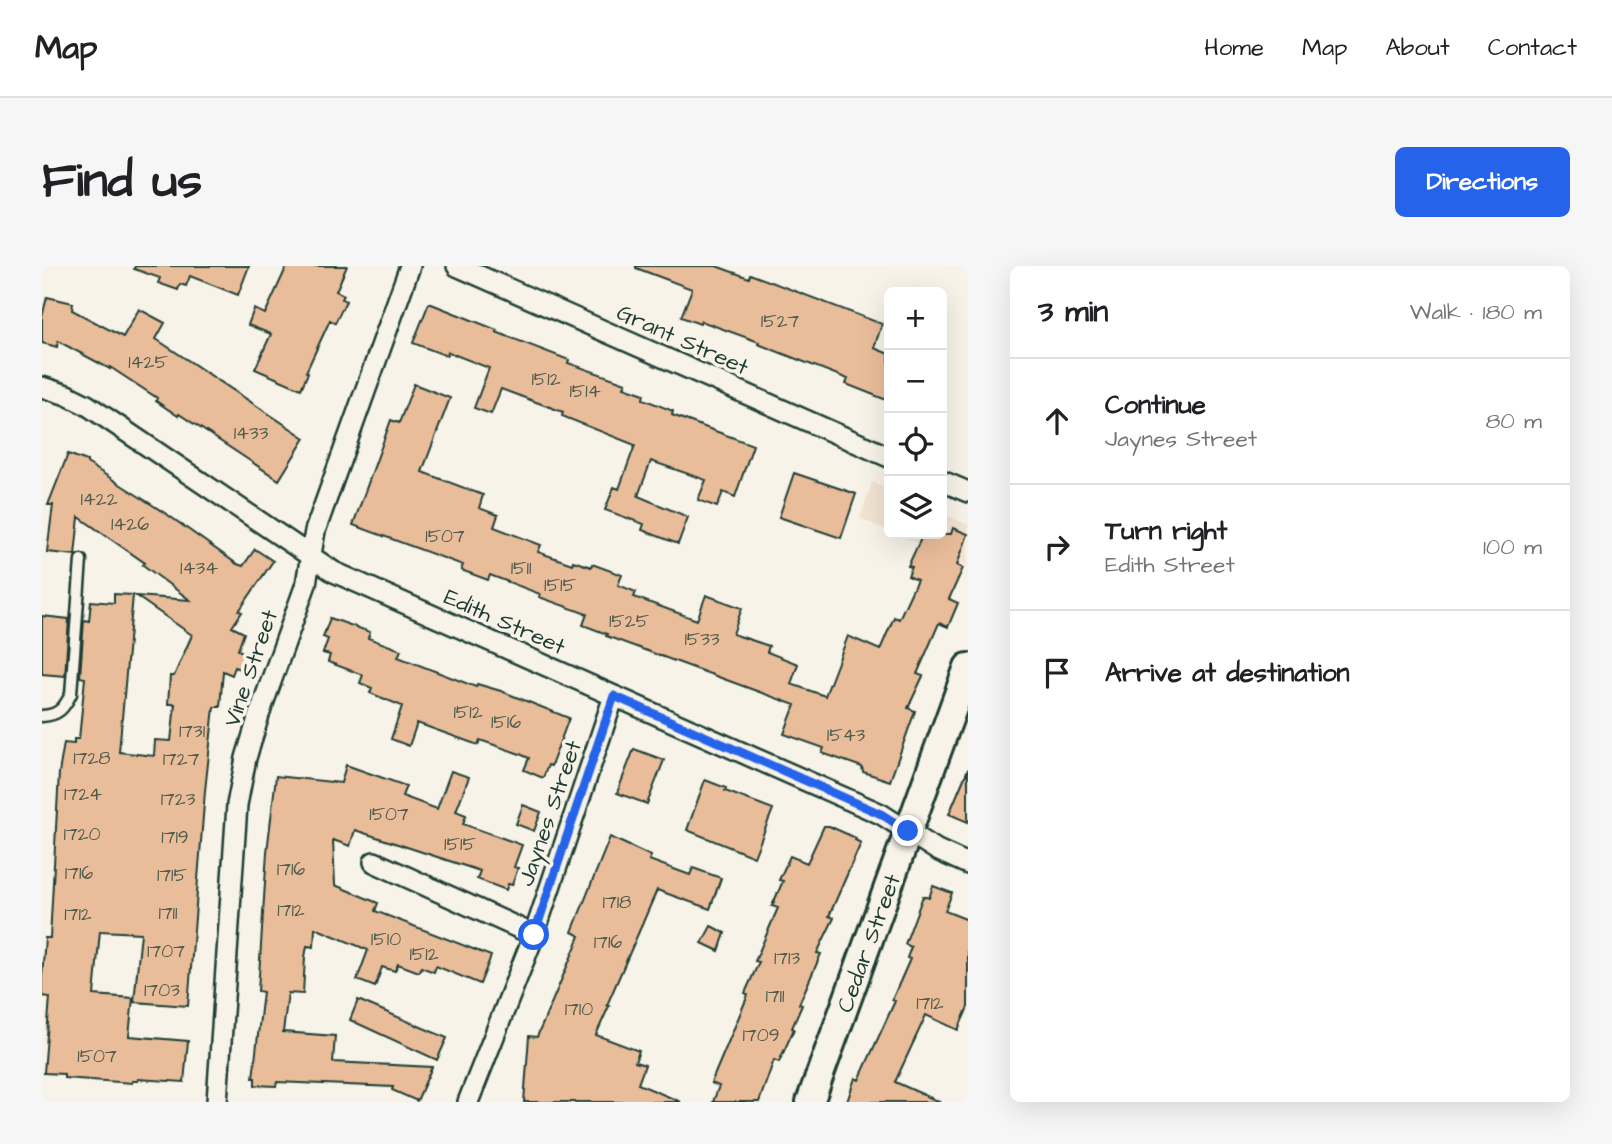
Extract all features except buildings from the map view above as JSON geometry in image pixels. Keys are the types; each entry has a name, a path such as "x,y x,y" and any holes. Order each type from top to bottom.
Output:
{"street":[{"name":"Vine Street","path":"217,1102 237,805 246,758 306,584 317,523 410,266"},
{"name":"Grant Street","path":"457,266 884,455"},
{"name":"Edith Street","path":"42,387 87,405 334,572 881,814 937,850 968,863"},
{"path":"947,483 968,492"},
{"name":"Cedar Street","path":"810,1102 968,667"},
{"name":"Jaynes Street","path":"468,1102 534,935 614,696"},
{"path":"374,862 534,935"}],"lane":[{"path":"42,716 53,716 63,709 71,694 82,560"}],"shaded area":[{"path":"872,482 884,487 884,529 860,518"},
{"path":"947,515 968,525 968,566 907,539 947,539"}],"route":[{"path":"534,935 614,696 881,814 908,831"}]}
